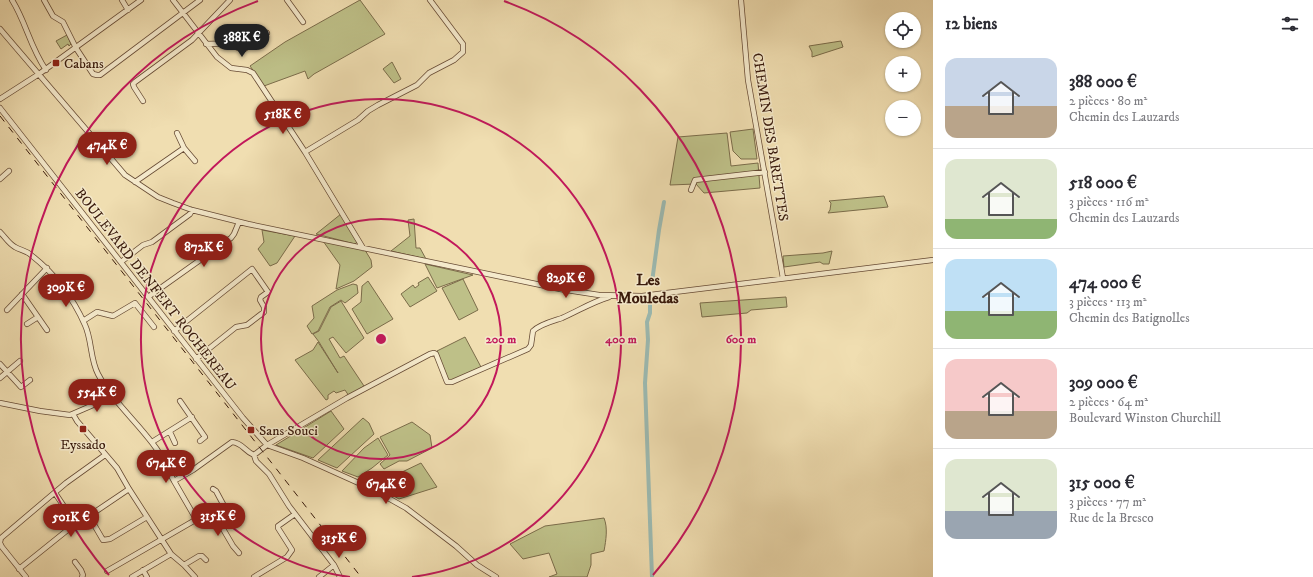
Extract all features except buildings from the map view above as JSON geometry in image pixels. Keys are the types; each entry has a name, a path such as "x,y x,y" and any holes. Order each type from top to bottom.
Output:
{"street":[{"path":"12,0 17,8 37,57 46,70"},
{"path":"44,0 53,16 63,22 76,48 93,74 97,75 100,75 200,0"},
{"path":"122,0 128,10"},
{"path":"0,99 46,70 141,0"},
{"path":"173,0 217,57 231,68 247,70 253,73 305,152 364,248"},
{"path":"143,101 133,84 192,40 230,0"},
{"path":"287,0 303,22"},
{"path":"305,152 358,120 378,105 417,85 429,73 454,60 463,52 463,44 430,0"},
{"name":"CHEMIN DES BARETTES","path":"741,0 748,80 783,278"},
{"path":"0,29 125,175 158,197 206,214 465,270 586,294 612,296 642,296 933,260"},
{"path":"206,44 234,45 243,50 267,33"},
{"name":"BOULEVARD DENFERT ROCHEREAU","path":"0,108 246,422 267,445"},
{"path":"177,132 184,148 195,161"},
{"path":"135,182 184,148"},
{"path":"0,179 9,171"},
{"path":"691,190 695,180 765,172"},
{"path":"121,262 143,245 152,242 190,214 192,210"},
{"path":"148,297 231,238 239,222"},
{"path":"0,232 14,247 30,254 47,268 69,297 90,336 93,361 98,374 152,442 166,464 196,519"},
{"path":"8,310 47,268"},
{"path":"174,330 252,270 268,292 260,300 264,307 264,312 247,324 236,327 196,358"},
{"path":"22,294 47,330"},
{"path":"586,294 589,297 588,305"},
{"path":"254,455 267,445 347,398 430,354 436,354 447,382 452,382 528,349 531,345 534,329 612,296"},
{"path":"83,322 97,312 113,316 135,303 154,327"},
{"path":"27,324 38,317"},
{"path":"0,378 20,361"},
{"path":"0,364 21,387 30,380"},
{"path":"0,403 65,415 73,414 114,396"},
{"path":"180,401 205,436 200,441"},
{"path":"73,414 77,421 117,468 146,517 171,554 195,577"},
{"path":"152,442 192,417"},
{"path":"170,432 175,443"},
{"path":"174,481 193,470 232,442 238,442 249,453 254,455 256,461 269,474 295,514 334,565 340,577"},
{"path":"267,445 303,458 386,495 406,508 456,546 486,572 496,577"},
{"path":"26,577 2,547 0,542 1,538 78,473 105,454"},
{"path":"129,489 89,516 103,540 110,539 146,517"},
{"path":"107,571 222,504 216,491 213,489"},
{"path":"19,568 70,528 73,524 73,520 55,493"},
{"path":"212,510 233,546 239,553"},
{"path":"254,577 291,553 292,550 278,526 295,514"},
{"path":"132,577 171,554"},
{"path":"184,565 199,556 202,556 206,560"},
{"path":"75,562 81,570 83,575 82,577"},
{"path":"319,577 334,565"},
{"path":"143,570 147,577"}],"green space":[{"path":"360,0 385,34 314,74 308,79 305,71 264,86 250,66 285,42"},
{"path":"67,35 71,44 69,46 68,44 61,49 56,41"},
{"path":"841,41 843,47 812,57 812,52 809,46"},
{"path":"392,62 401,79 394,83 383,69"},
{"path":"753,129 757,159 741,159 733,151 730,132"},
{"path":"727,133 731,166 758,163 760,188 704,193 696,184 670,185 678,137"},
{"path":"884,196 888,207 828,213 831,203 829,201"},
{"path":"341,214 357,242 355,244 316,234"},
{"path":"414,219 416,248 420,248 426,259 391,251 410,236 408,220"},
{"path":"262,230 295,236 277,263 270,266 258,249 264,242"},
{"path":"323,241 365,250 371,260 372,267 354,281 336,289 340,265"},
{"path":"832,251 829,264 823,264 820,262 784,267 783,256"},
{"path":"425,264 473,275 437,288"},
{"path":"428,277 437,291 410,307 401,294 413,285 415,288 419,285 418,283"},
{"path":"463,279 478,310 459,320 442,288"},
{"path":"368,281 393,319 367,334 352,309 361,302 362,286"},
{"path":"353,284 357,285 358,293 345,303 341,300 330,307 318,331 312,334 307,326 314,318 312,306 337,290"},
{"path":"786,297 787,307 751,310 747,313 702,317 700,303"},
{"path":"341,301 364,338 346,353 333,337 329,339 340,358 344,356 364,386 349,396 345,390 336,393 334,391 328,395 328,399 326,400 295,360 313,350 318,342 338,373 313,334 319,331 331,307"},
{"path":"465,337 481,367 451,381 447,379 437,351"},
{"path":"331,411 344,429 313,458 276,445"},
{"path":"363,418 369,423 374,434 337,468 318,460"},
{"path":"412,422 430,435 432,448 407,461 399,461 384,469 380,464 390,455 380,437"},
{"path":"378,438 388,455 358,477 342,471 364,448"},
{"path":"421,463 437,487 399,499 378,487 400,473"},
{"path":"604,518 606,538 604,551 591,554 591,565 587,577 549,577 557,574 549,553 523,559 510,544 545,526"}],"waterway":[{"path":"652,282 664,202"},
{"path":"650,299 650,313 647,322 648,340 645,383 652,577"}],"railway":[{"path":"0,116 361,577"}],"place":[{"name":"Cabans","path":"56,63"},
{"name":"Eyssado","path":"83,429"},
{"name":"Sans Souci","path":"251,430"}],"district":[{"name":"Les Mouledas","path":"648,288"}]}
